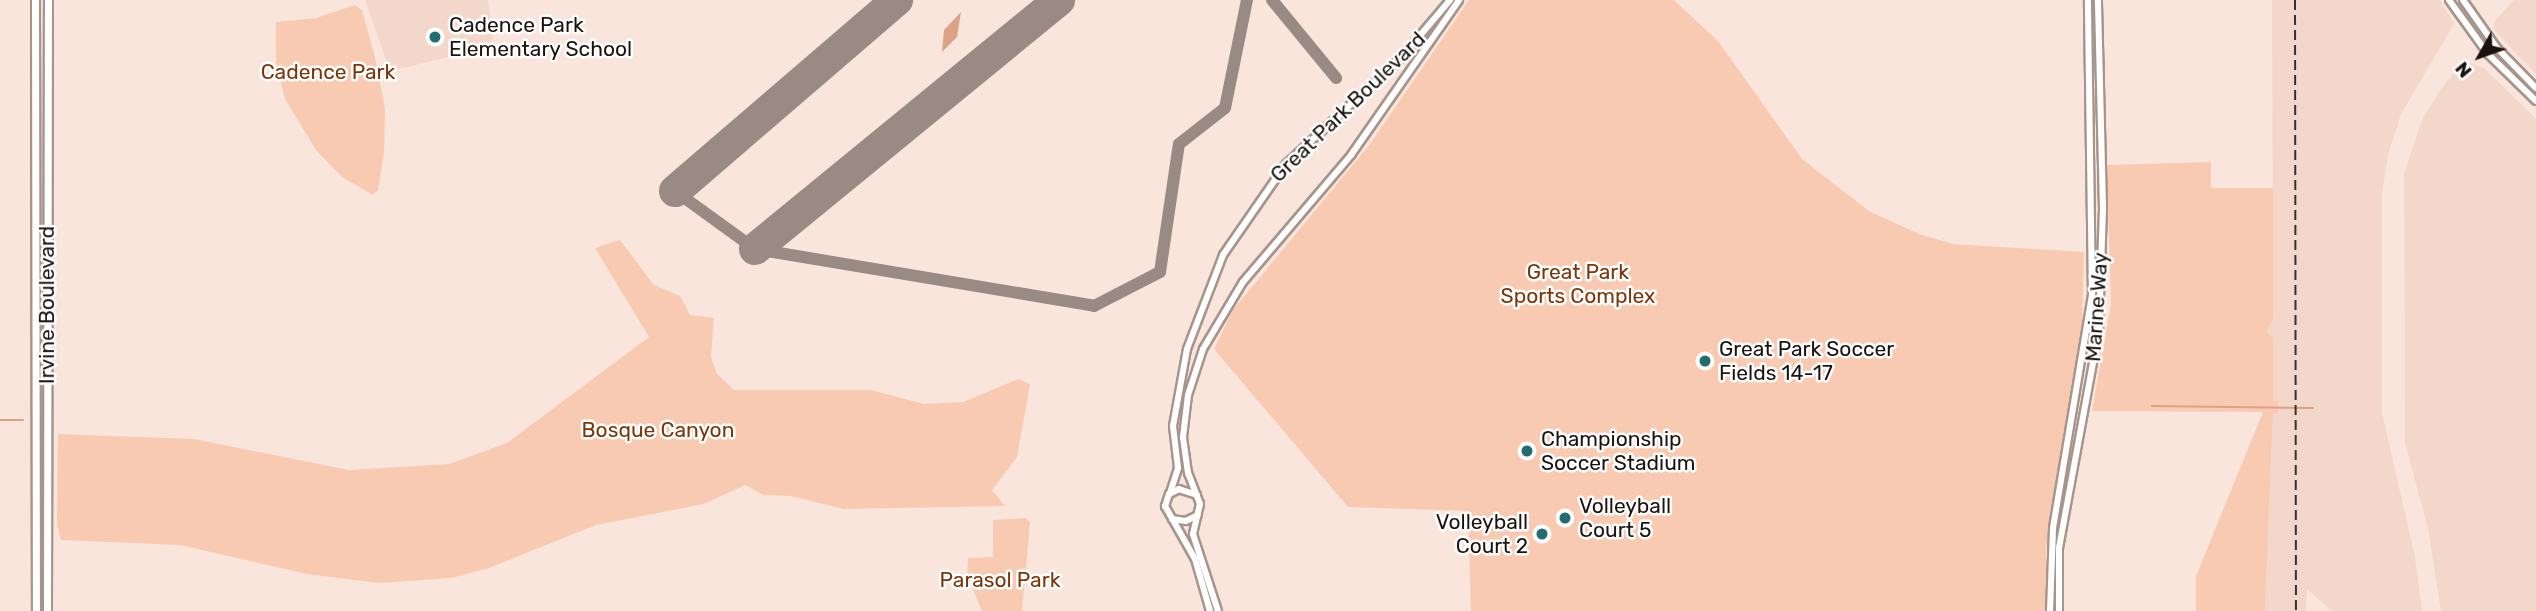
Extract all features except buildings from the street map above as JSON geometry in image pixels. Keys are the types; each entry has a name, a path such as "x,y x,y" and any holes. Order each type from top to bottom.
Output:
{"main road":[{"name":"Irvine Boulevard","path":"35,0 36,611"},
{"name":"Irvine Boulevard","path":"47,611 48,0"},
{"name":"Great Park Boulevard","path":"1170,493 1178,468 1173,426 1186,349 1205,293 1230,242 1286,164 1408,51 1450,0"},
{"name":"Great Park Boulevard","path":"1197,495 1185,458 1184,418 1196,368 1220,316 1242,282 1351,155 1459,0"},
{"name":"Marine Way","path":"2050,611 2053,528 2092,296 2088,0"},
{"name":"Marine Way","path":"2059,611 2059,548 2099,329 2103,208 2098,0"},
{"path":"2449,0 2500,68 2536,101"},
{"path":"2463,0 2497,48 2536,88"},
{"path":"1210,611 1195,559 1165,506 1170,493 1186,489 1197,495 1198,515 1193,534 1218,611"},
{"path":"1170,518 1180,522 1198,515"}],"shaded area":[{"name":"Cadence Park Elementary School","path":"365,0 488,0 493,39 487,48 390,71"},
{"path":"2272,0 2440,0 2454,24 2401,114 2388,155 2382,193 2382,413 2415,557 2422,611 2332,611 2307,589 2306,611 2265,611 2273,413 2278,413 2278,401 2273,401 2273,338 2267,331 2273,319"},
{"path":"2514,0 2536,0 2536,74 2494,30 2494,22"},
{"path":"961,12 957,37 942,52 944,30"},
{"path":"2471,63 2484,68 2536,119 2536,611 2441,611 2428,528 2405,443 2404,174 2423,118 2457,69"}],"green space":[{"name":"Great Park Sports Complex","path":"1469,0 1674,0 1718,41 1802,159 1869,211 1919,234 1953,244 2084,252 2082,326 2046,546 2046,611 1471,611 1468,511 1348,507 1214,349 1233,310 1370,144"},
{"name":"Cadence Park","path":"355,5 362,10 385,109 384,153 378,190 373,195 342,177 316,150 285,99 276,62 276,22 316,18"},
{"path":"2211,162 2211,188 2273,188 2273,319 2267,331 2273,338 2273,400 2278,401 2278,413 2273,414 2265,611 2196,611 2196,576 2263,412 2092,411 2111,304 2107,165"},
{"name":"Bosque Canyon","path":"620,240 654,285 680,296 690,315 714,318 711,357 717,374 734,390 871,390 924,404 963,402 1018,379 1030,384 1017,457 992,490 1005,506 844,509 791,496 763,495 745,485 704,504 596,525 489,568 451,578 379,583 307,574 180,545 61,540 57,524 58,434 194,439 349,470 449,464 507,443 649,337 595,248"},
{"name":"Parasol Park","path":"1026,518 1030,522 1022,611 982,611 967,575 968,558 993,557 993,520"}],"waterway":[{"path":"2152,406 2313,408"},
{"path":"0,420 23,420"}],"taxiway":[{"path":"675,191 755,249 1094,306 1160,272 1179,144 1225,108 1247,0"},
{"path":"1272,0 1336,78"}],"runway":[{"path":"675,191 897,0"},
{"path":"755,249 1059,0"}],"railway":[{"path":"2295,0 2296,611"}],"place":[{"name":"Cadence Park Elementary School","path":"435,37"},
{"name":"Great Park Soccer Fields 14-17","path":"1705,361"},
{"name":"Championship Soccer Stadium","path":"1527,451"},
{"name":"Volleyball Court 5","path":"1565,518"},
{"name":"Volleyball Court 2","path":"1542,534"}]}
